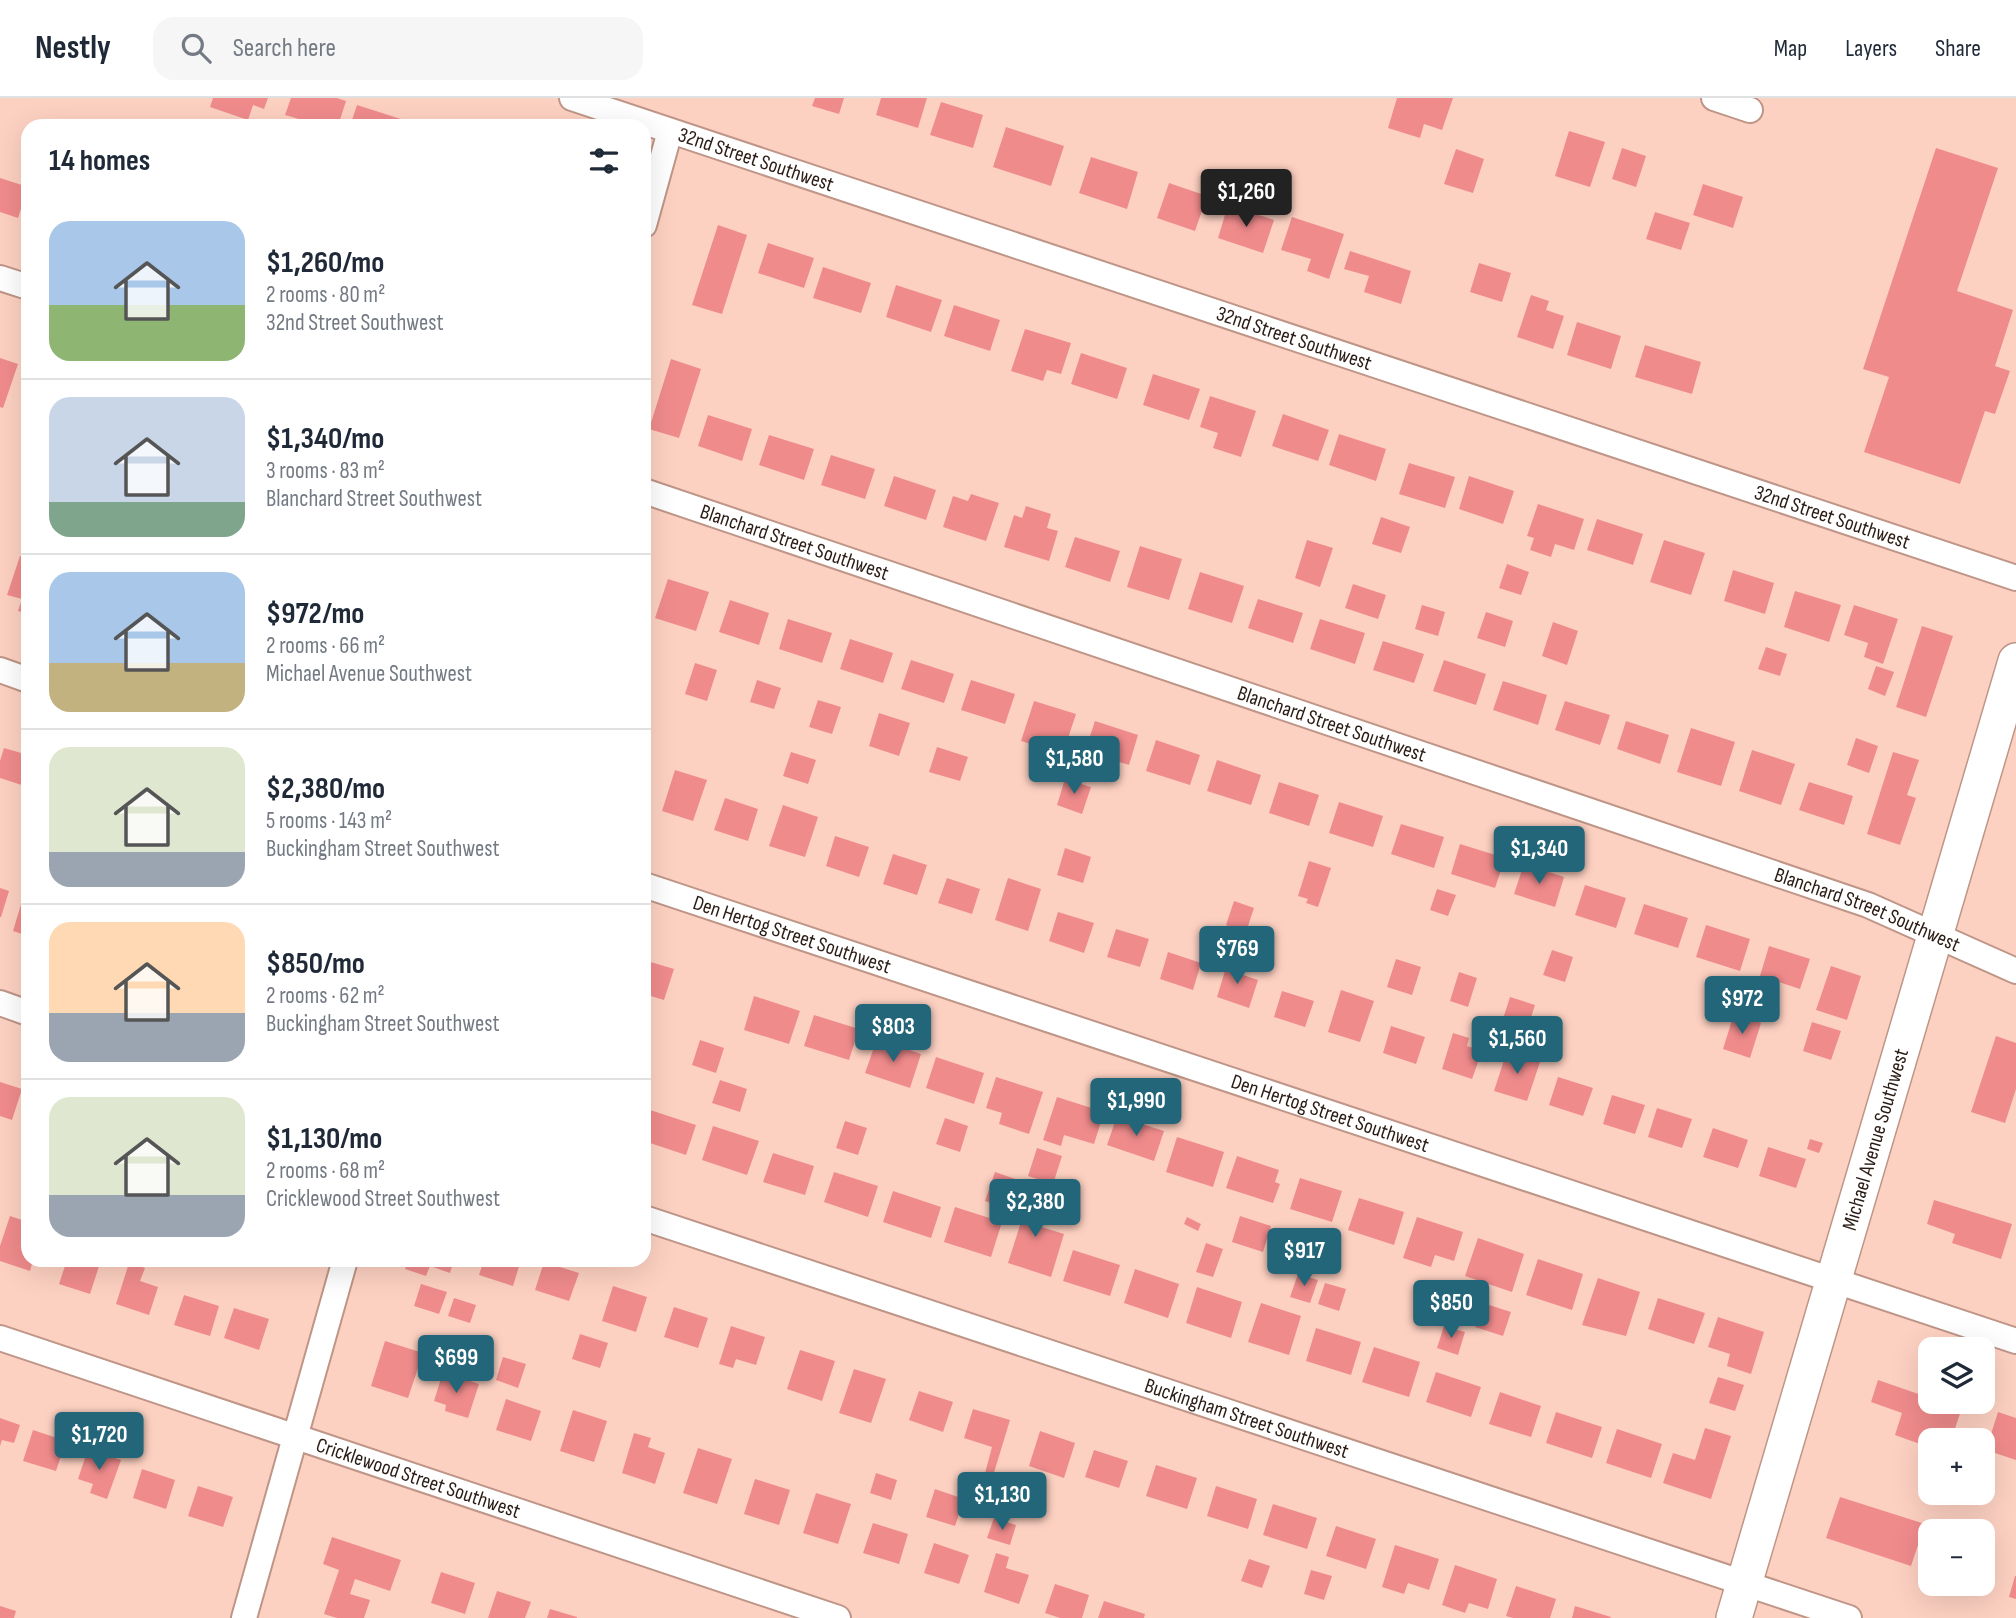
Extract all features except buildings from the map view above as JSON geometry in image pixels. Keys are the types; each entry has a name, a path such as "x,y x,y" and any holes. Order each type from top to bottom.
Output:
{"street":[{"name":"32nd Street Southwest","path":"572,98 634,119"},
{"path":"1714,98 1751,110"},
{"name":"32nd Street Southwest","path":"651,125 2016,578"},
{"path":"651,200 670,131"},
{"path":"0,278 21,285"},
{"name":"Blanchard Street Southwest","path":"651,493 1855,900 2016,971"},
{"name":"Michael Avenue Southwest","path":"1734,1618 2016,661"},
{"path":"0,670 21,678"},
{"name":"Den Hertog Street Southwest","path":"651,887 2016,1341"},
{"path":"0,1003 21,1010"},
{"name":"Buckingham Street Southwest","path":"651,1220 1849,1618"},
{"path":"244,1618 343,1267"},
{"name":"Cricklewood Street Southwest","path":"0,1338 838,1618"}]}
